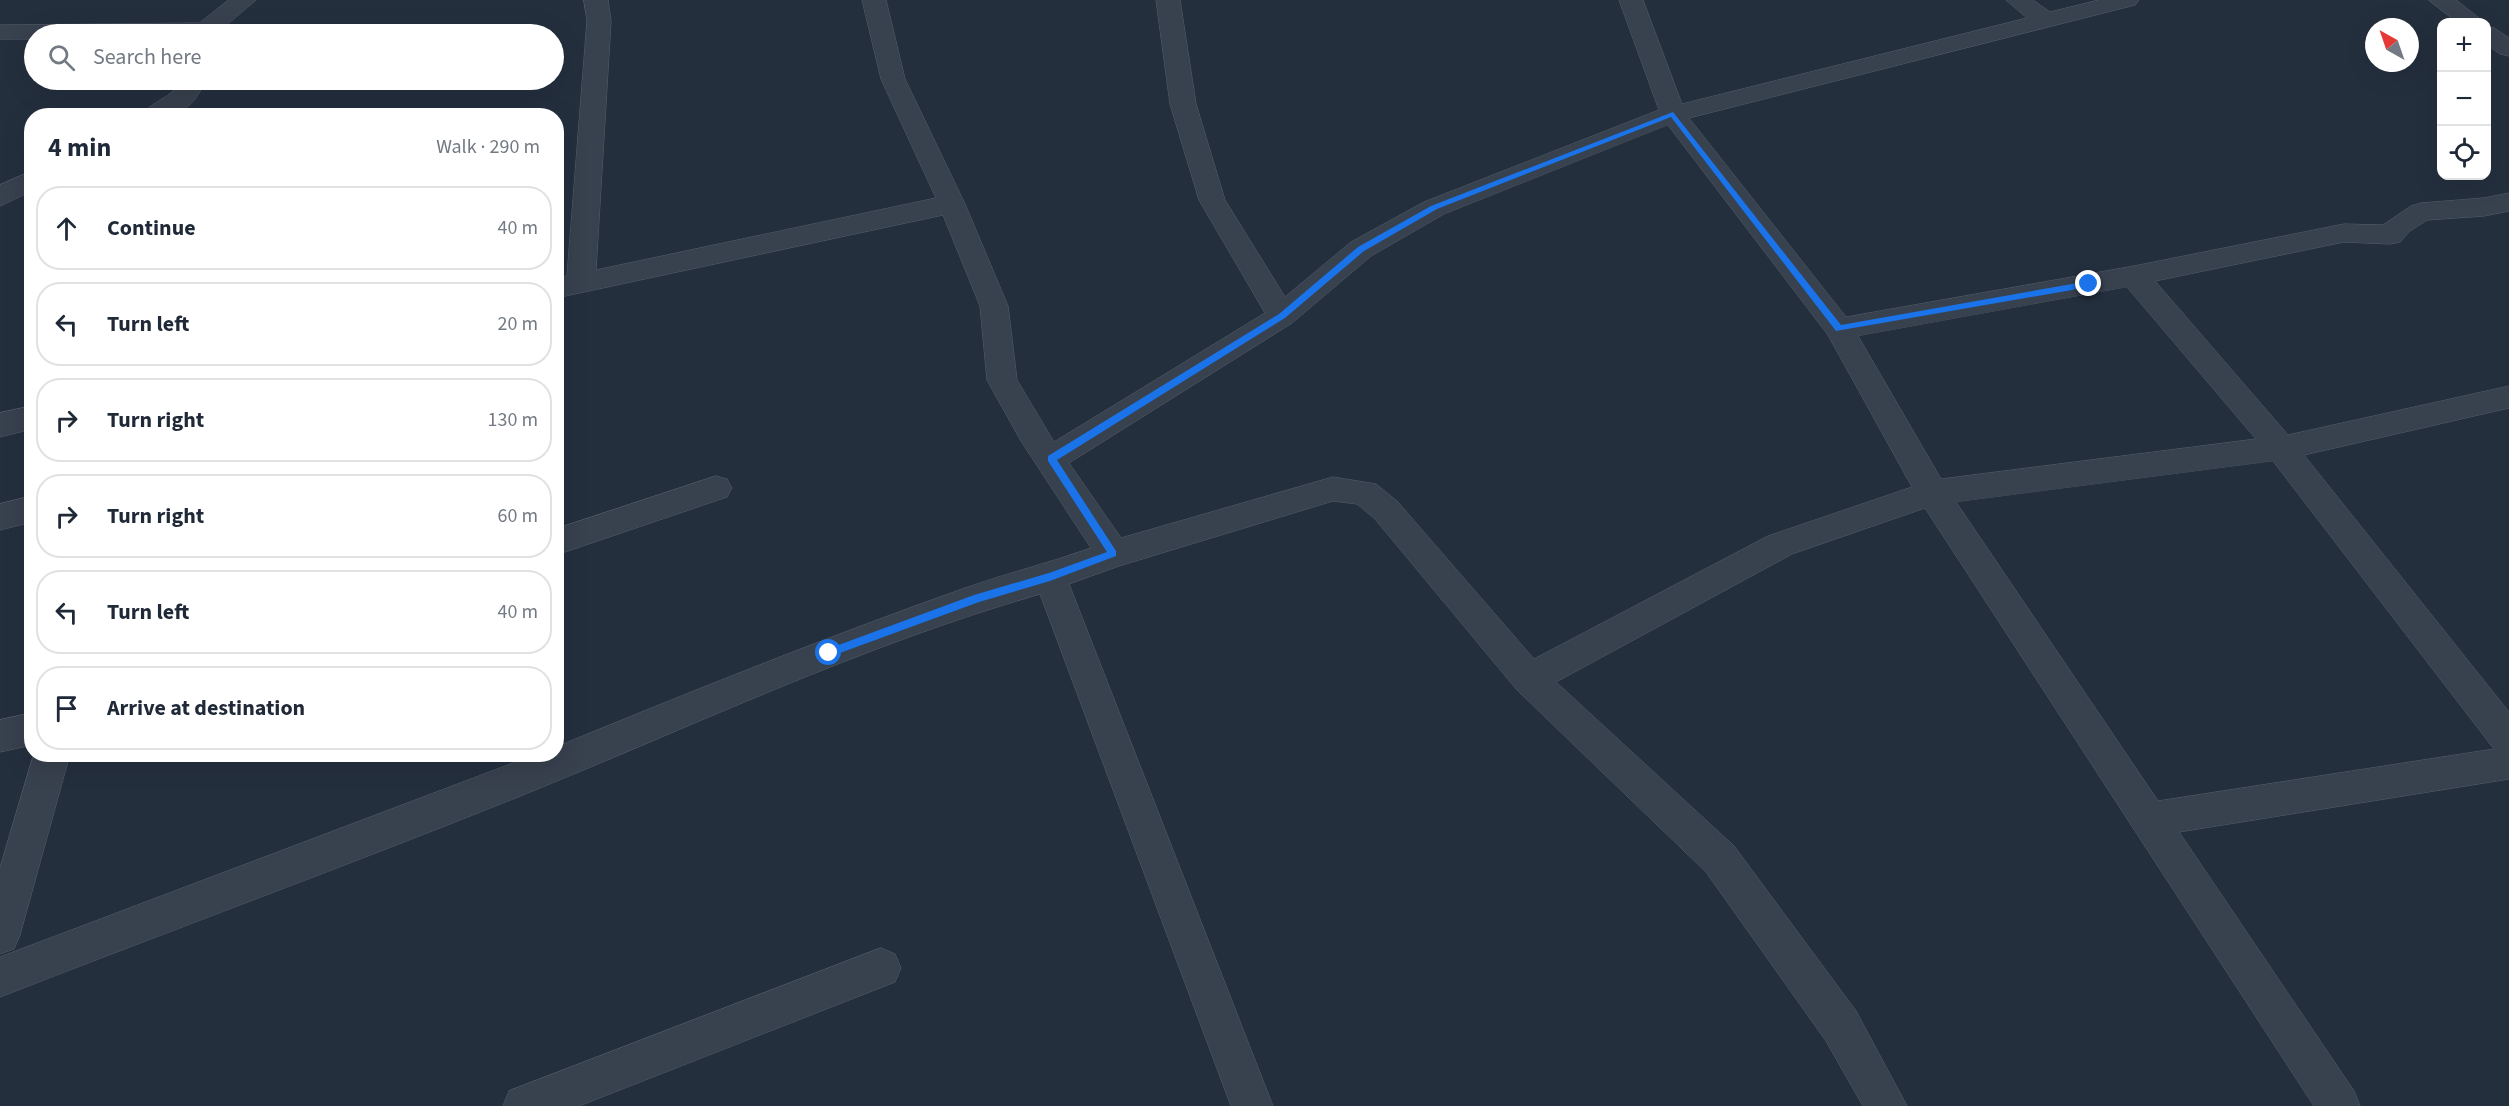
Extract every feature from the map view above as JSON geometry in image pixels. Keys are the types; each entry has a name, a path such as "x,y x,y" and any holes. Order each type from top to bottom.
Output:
{"street":[{"path":"215,24 244,0"},
{"path":"596,0 599,21 569,285 952,204"},
{"path":"874,0 893,79 952,204 994,306 1002,380 1032,433 1113,554"},
{"path":"1168,0 1182,104 1212,200 1282,316"},
{"path":"1631,0 1673,114 1839,329 1932,493 2339,1106"},
{"path":"2018,0 2045,20"},
{"path":"1051,459 1282,316 1361,249 1434,208 1673,114 1773,91 2127,0"},
{"path":"2441,0 2466,18"},
{"path":"0,32 24,32"},
{"path":"2491,36 2509,49"},
{"path":"170,108 187,90"},
{"path":"0,197 24,184"},
{"path":"1839,329 2134,276 2344,233 2390,235 2400,225 2421,212 2484,207 2509,202"},
{"path":"2134,276 2281,448 2509,740"},
{"path":"1529,679 1780,545 1932,493 2281,448 2509,397"},
{"path":"0,425 24,419"},
{"path":"564,539 716,488"},
{"path":"564,761 787,668 977,598 1050,577 1113,554 1333,489 1365,493 1386,510 1529,679 1720,859 1841,1026 1886,1106"},
{"path":"0,517 24,511"},
{"path":"1050,577 1252,1106"},
{"path":"0,736 24,731"},
{"path":"0,935 50,762"},
{"path":"0,977 560,762"},
{"path":"2148,820 2509,763"},
{"path":"524,1106 576,1096 881,968"}],"route":[{"path":"829,653 977,598 1050,577 1113,554 1051,459 1282,316 1361,249 1434,208 1673,114 1839,329 2089,284"}]}
